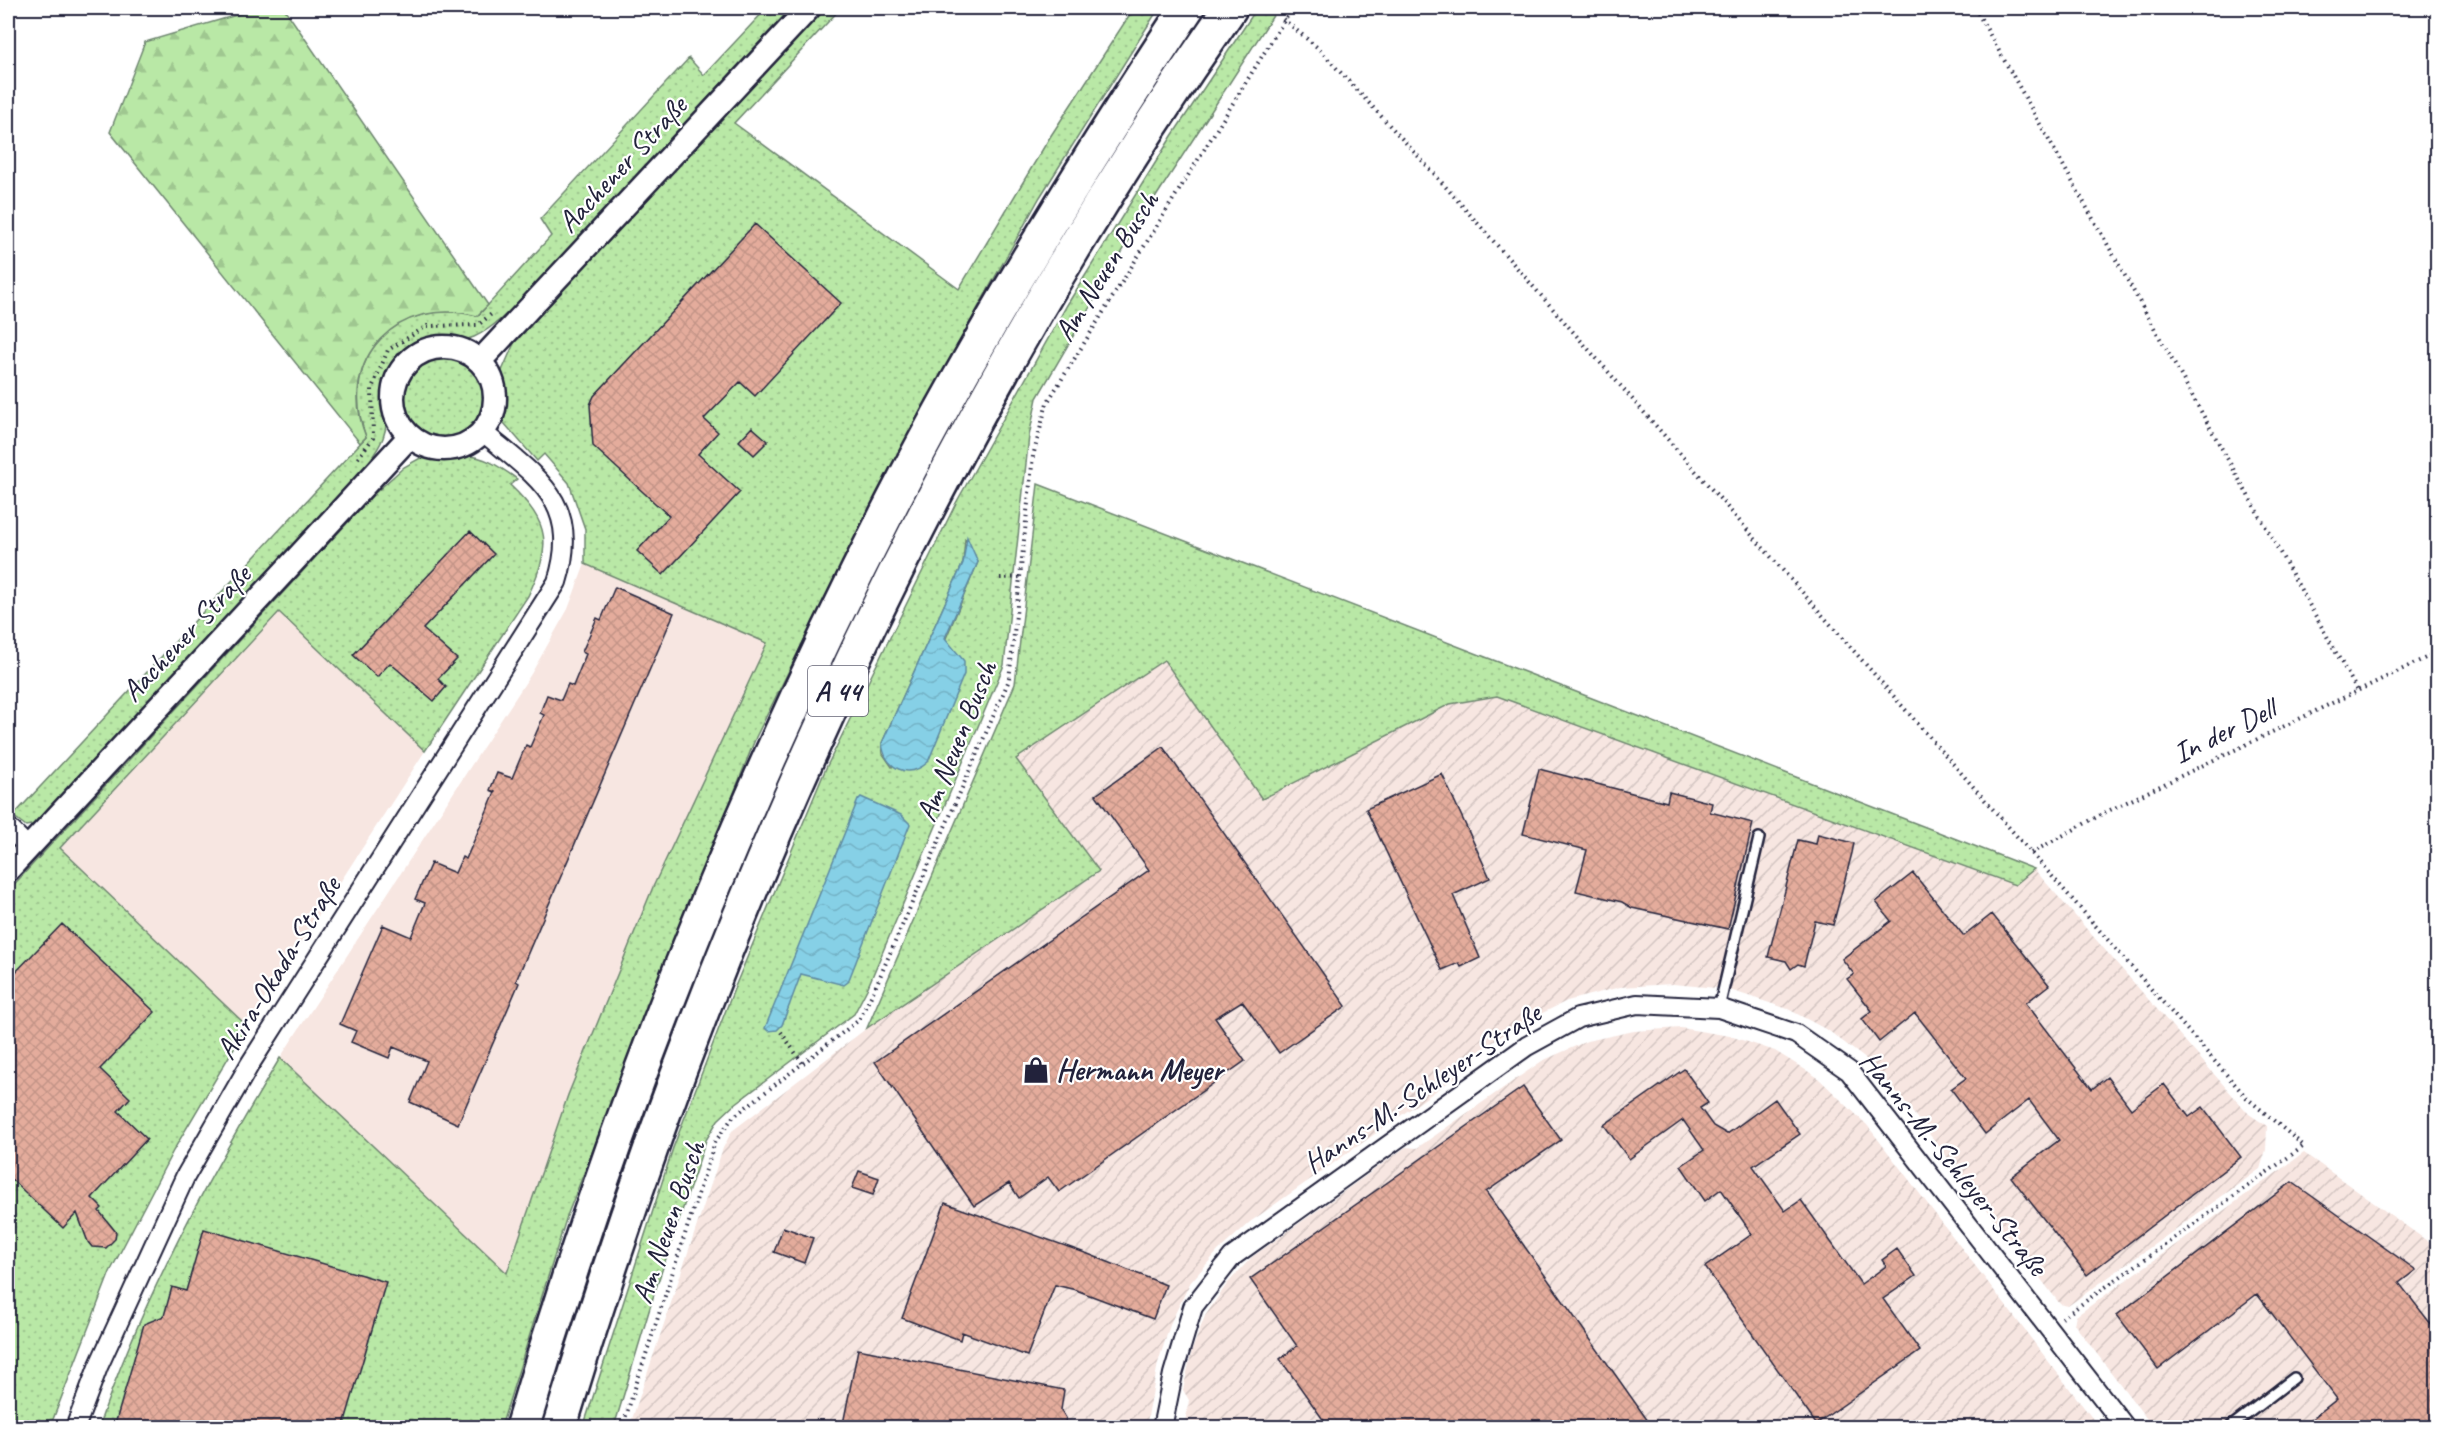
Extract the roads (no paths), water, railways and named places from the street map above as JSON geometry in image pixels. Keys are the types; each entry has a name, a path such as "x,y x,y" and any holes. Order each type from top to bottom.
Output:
{"highway":[{"name":"A 44","path":"522,1428 583,1237 649,1050 721,869 803,683 893,501 975,350 1075,180 1187,8"},
{"name":"A 44","path":"559,1428 627,1215 687,1048 765,854 821,726 921,523 1000,376 1120,175 1230,8"}],"street":[{"name":"Aachener Straße","path":"480,361 809,8"},
{"path":"447,346 465,351 480,361 490,373 495,388 492,419 483,432 471,443 447,449 423,445 409,436 398,422 392,405 393,386 400,370 413,357 429,349 447,346"},
{"name":"Akira-Okada-Straße","path":"75,1428 98,1367 185,1177 250,1064 557,582 564,558 562,519 556,501 544,484 483,432"},
{"name":"Aachener Straße","path":"8,870 409,436"},
{"path":"8,826 28,847"},
{"name":"Hanns-M.-Schleyer-Straße","path":"1162,1428 1173,1374 1193,1307 1232,1257 1527,1046 1578,1018 1637,1004 1719,1008 1796,1034 1849,1071 2050,1327 2126,1428"}],"lane":[{"path":"1719,1008 1759,838"},
{"path":"2229,1428 2294,1377"}],"water":[{"path":"967,537 978,562 945,638 964,661 964,674 928,762 913,770 905,771 893,765 888,759 882,743 963,563"},
{"path":"861,797 901,815 910,824 848,982 844,985 801,974 782,1025 777,1030 768,1031 765,1028"}],"place":[{"name":"Hermann Meyer","path":"1036,1070"}]}
